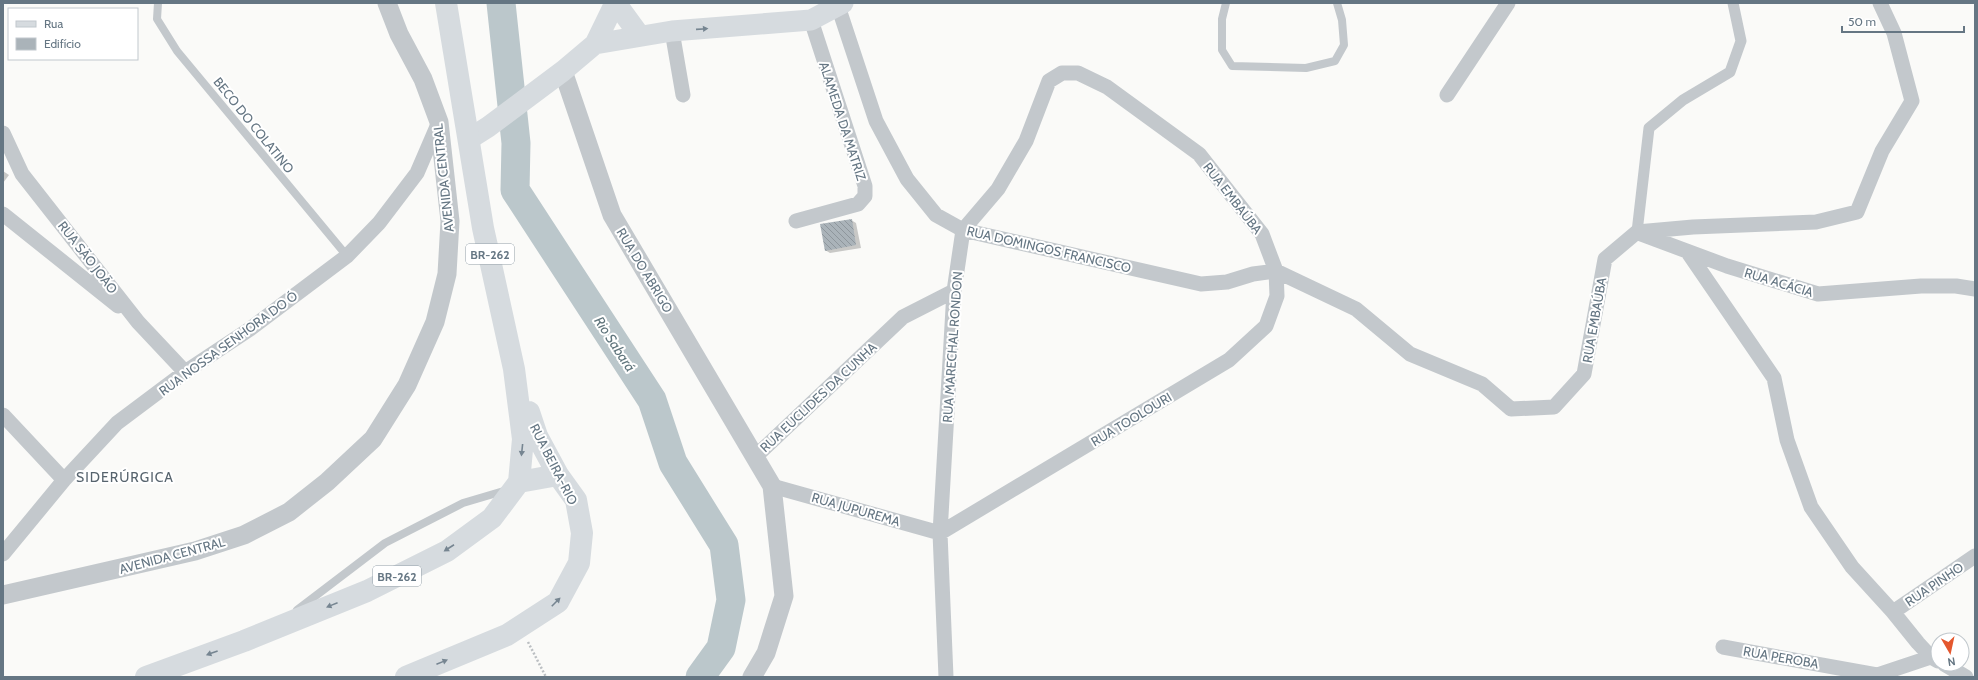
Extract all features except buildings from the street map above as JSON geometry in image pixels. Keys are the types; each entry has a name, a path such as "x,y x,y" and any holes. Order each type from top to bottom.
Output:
{"main road":[{"name":"BR-262","path":"146,677 271,630 367,591 447,550 492,518 516,485 523,439 514,369 483,228 446,3"},
{"path":"469,139 488,127 545,85 595,44 616,3 640,36"},
{"path":"595,44 672,31 811,20 841,5"},
{"name":"RUA BEIRA-RIO","path":"406,677 507,635 558,602 579,563 582,533 576,500 558,474 537,436 514,369"},
{"path":"516,485 558,474"}],"street":[{"name":"AVENIDA CENTRAL","path":"3,595 195,551 244,535 289,512 327,482 373,439 407,385 435,322 447,274 450,221 439,122 423,79 399,34 387,3"},
{"path":"1447,96 1508,3"},
{"path":"1733,3 1740,41 1730,72 1683,100 1649,128 1637,232 1693,227 1816,222 1857,212 1882,151 1912,100 1894,33 1880,3"},
{"name":"RUA DOMINGOS FRANCISCO","path":"841,5 876,121 907,179 936,214 964,230 1201,284 1227,282 1253,274 1276,271"},
{"name":"ALAMEDA DA MATRIZ","path":"796,221 858,204 865,196 865,186 811,20"},
{"path":"672,31 683,95"},
{"name":"RUA DO ABRIGO","path":"563,71 612,215 756,456"},
{"name":"RUA EMBAÚBA","path":"964,230 998,189 1026,141 1049,81 1062,73 1078,73 1107,87 1199,154 1262,234 1276,271 1356,310 1410,354 1482,384 1510,410 1554,407 1584,374 1604,259 1637,232"},
{"name":"RUA NOSSA SENHORA DO Ó","path":"3,554 64,480 117,423 185,372 250,329 346,256 379,223 417,172 439,122"},
{"name":"RUA SÃO JOÃO","path":"3,133 22,174 138,322 185,372"},
{"path":"3,214 138,322"},
{"name":"RUA MARECHAL RONDON","path":"946,677 940,532 954,291 964,230"},
{"name":"RUA ACÁCIA","path":"1637,232 1727,266 1818,294 1921,286 1956,286 1975,289"},
{"path":"1687,251 1774,378 1787,440 1811,507 1852,567 1893,612 1918,644 1930,654"},
{"name":"RUA TOOLOURI","path":"940,532 1229,360 1266,326 1277,296 1276,271"},
{"name":"RUA EUCLIDES DA CUNHA","path":"752,677 766,653 784,596 772,486 756,456 774,437 903,317 954,291"},
{"path":"3,415 64,480"},
{"name":"RUA JUPUREMA","path":"772,486 940,532"},
{"name":"RUA PINHO","path":"1893,612 1975,556"},
{"name":"RUA PEROBA","path":"1722,647 1877,675 1930,662"}],"lane":[{"name":"BECO DO COLATINO","path":"158,3 157,19 177,51 346,256"},
{"path":"1226,3 1222,19 1222,50 1232,66 1306,68 1335,60 1344,45 1342,20 1337,3"},
{"path":"271,630 385,543 463,503 516,485"}],"path":[{"path":"520,627 546,677"}],"waterway":[{"name":"Rio Sabará","path":"501,3 516,143 515,190 652,400 673,463 724,545 731,600 721,648 700,677"}],"district":[{"name":"SIDERÚRGICA","path":"125,477"}]}
